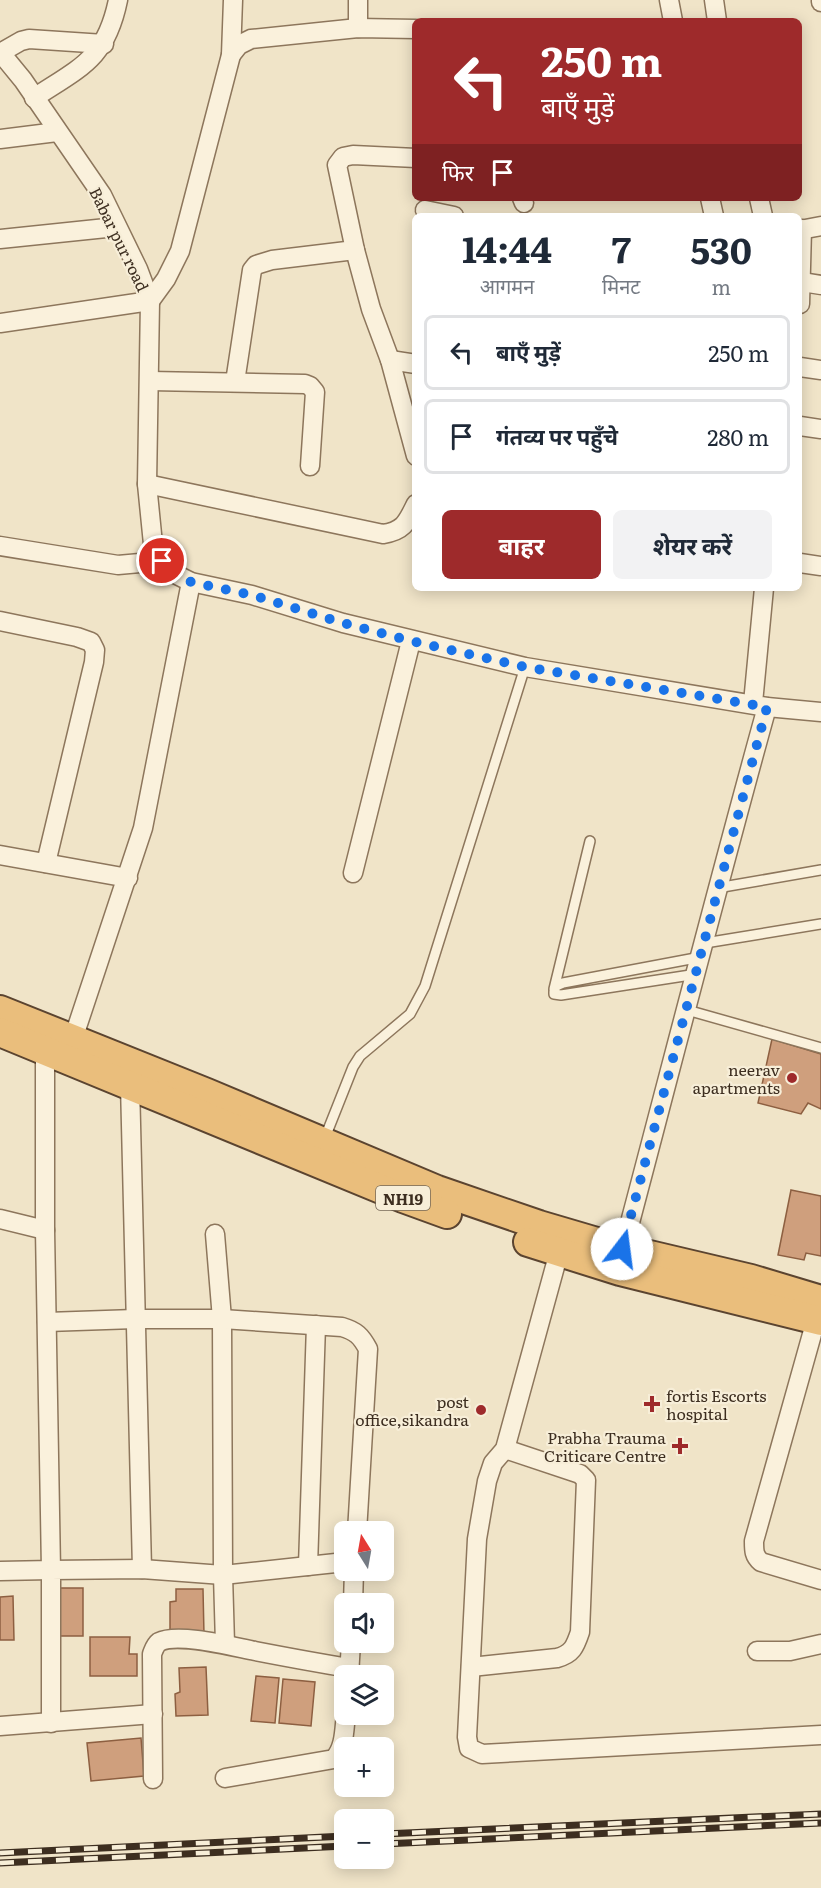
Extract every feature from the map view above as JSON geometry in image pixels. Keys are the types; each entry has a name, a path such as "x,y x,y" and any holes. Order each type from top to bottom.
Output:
{"highway":[{"name":"NH19","path":"0,1010 207,1092 437,1190 539,1225 622,1249 751,1280 819,1314"},
{"name":"NH19","path":"0,1032 403,1198 559,1252 620,1271 819,1314"}],"street":[{"path":"34,98 84,65 104,44 114,22 118,0"},
{"path":"0,323 150,302 166,279 180,251 231,55 233,0"},
{"path":"358,0 358,28"},
{"path":"669,0 672,18"},
{"path":"714,0 717,18"},
{"path":"231,55 239,45 251,39 358,28 412,29"},
{"path":"0,53 29,39 104,44"},
{"name":"Babar pur road","path":"0,53 102,195 138,269 150,302 147,484 153,544 162,561"},
{"path":"0,138 57,132"},
{"path":"412,158 353,155 344,157 337,165 355,250 371,309 390,360 412,441"},
{"path":"425,210 440,213"},
{"path":"802,229 821,226"},
{"path":"0,239 117,227"},
{"path":"235,382 252,270 256,265 272,260 355,250"},
{"path":"802,282 821,285"},
{"path":"390,360 412,363"},
{"path":"802,367 821,370"},
{"path":"150,381 305,384 313,389 314,401 310,466"},
{"path":"802,426 821,429"},
{"path":"147,484 383,534 401,528 412,512"},
{"path":"0,546 118,565 162,561 173,573 191,582 252,595 411,641 525,667 760,705 821,712"},
{"path":"802,563 821,566"},
{"path":"73,1039 143,828 191,582"},
{"path":"622,1249 701,958 760,705 764,591"},
{"path":"0,621 77,637 91,642 95,650 46,862"},
{"path":"353,873 411,641"},
{"path":"0,855 128,878"},
{"path":"45,1049 51,1723"},
{"path":"130,1084 142,1569"},
{"path":"0,1219 45,1230"},
{"path":"215,1234 222,1318 225,1644"},
{"path":"559,1252 505,1449 493,1464 487,1481 479,1527 467,1737 469,1748 482,1754 821,1735"},
{"path":"819,1314 754,1541 754,1550 756,1558 761,1562 821,1580"},
{"path":"47,1322 222,1318 342,1327 354,1331 362,1337 368,1349 358,1521"},
{"path":"308,1566 316,1325"},
{"path":"471,1666 557,1658 567,1655 575,1647 580,1632 586,1480 580,1474 505,1449"},
{"path":"0,1571 142,1569 223,1575 334,1563"},
{"path":"153,1779 152,1654 159,1642 211,1641 334,1668"},
{"path":"757,1651 790,1651 821,1644"},
{"path":"0,1726 153,1714"},
{"path":"225,1778 334,1759 340,1753 345,1725"}],"lane":[{"path":"323,1143 353,1067 360,1056 410,1014 421,993 525,667"},
{"path":"591,841 554,989 555,994 561,995 821,924"},
{"path":"717,888 821,870"},
{"path":"554,989 563,983 701,958"},
{"path":"687,1010 821,1048"}],"building":[{"name":"neerav apartments","path":"772,1039 821,1054 821,1109 808,1103 801,1114 758,1103"},
{"path":"791,1190 821,1196 821,1256 806,1253 804,1260 778,1255"},
{"path":"58,1588 83,1588 83,1636 57,1636"},
{"path":"176,1589 203,1589 204,1635 170,1636 170,1602 176,1601"},
{"path":"13,1596 14,1640 0,1640 0,1597"},
{"path":"90,1637 130,1637 129,1654 137,1654 137,1676 90,1676"},
{"path":"206,1667 208,1715 176,1716 175,1694 180,1692 179,1668"},
{"path":"256,1676 279,1678 275,1723 251,1721"},
{"path":"283,1679 315,1682 311,1726 279,1723"},
{"path":"141,1738 144,1776 91,1781 87,1743"}],"railway":[{"path":"394,1834 821,1814"},
{"path":"394,1844 821,1823"},
{"path":"0,1853 334,1837"},
{"path":"0,1863 334,1847"}],"place":[{"name":"neerav apartments","path":"792,1078"},
{"name":"fortis Escorts hospital","path":"652,1404"},
{"name":"post office,sikandra","path":"481,1410"},
{"name":"Prabha Trauma Criticare Centre","path":"680,1446"}],"route":[{"path":"162,561 173,573 191,582 252,595 411,641 525,667 767,707 622,1249"}]}
